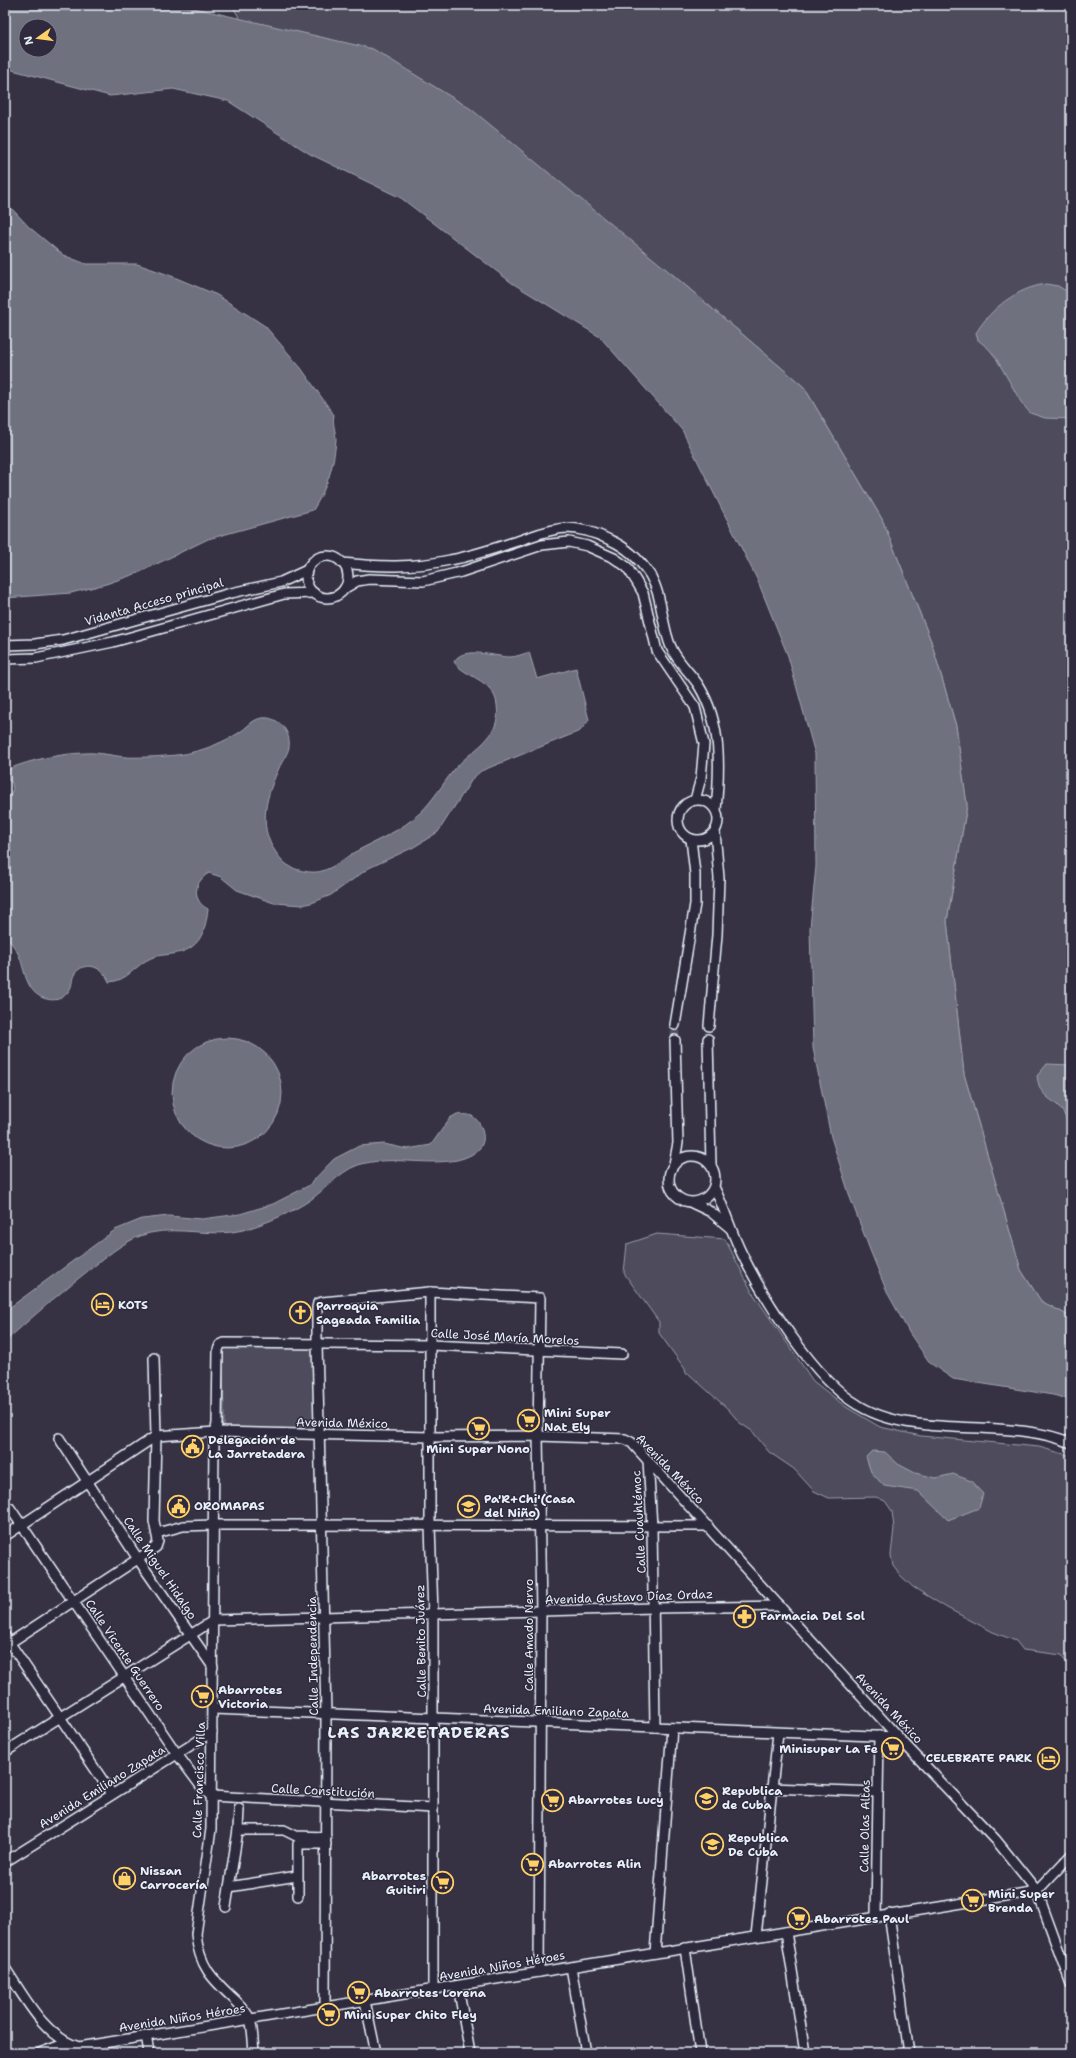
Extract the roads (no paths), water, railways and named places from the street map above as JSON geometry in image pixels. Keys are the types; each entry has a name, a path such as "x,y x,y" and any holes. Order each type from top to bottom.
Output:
{"street":[{"name":"Vidanta Acceso principal","path":"5,645 35,644 63,640 231,593 281,582 307,570 311,564 323,557 330,557 342,563 401,567 428,564 478,553 548,531 567,528 591,531 623,546 642,564 656,586 667,637 673,652 699,686 711,711 718,743 720,772 716,810 718,821 715,832 719,878 717,934 709,1026"},
{"path":"307,570 307,584 314,593 322,598 329,598 335,596 356,581 369,579 423,581 461,572 542,545 569,542 587,546 614,558 627,567 636,580 643,593 657,651 696,707 704,744 701,778 695,800"},
{"path":"342,563 347,575 345,588"},
{"path":"5,658 36,658 75,650 113,642 284,594 314,593"},
{"path":"675,1025 695,904 695,874 691,839 681,830 678,818 684,806 695,800 707,802 716,810"},
{"path":"691,839 704,839 715,832"},
{"path":"708,1039 710,1165"},
{"path":"675,1040 678,1143 674,1164 668,1179 672,1193 678,1198 712,1212 730,1228"},
{"path":"674,1164 686,1157 693,1156 706,1160 710,1165 714,1172 714,1187 723,1204 730,1228 766,1299 817,1367 838,1391 858,1405 880,1416 927,1425 1022,1431 1071,1442"},
{"path":"692,1203 706,1199 714,1187"},
{"name":"Calle Amado Nervo","path":"430,1292 540,1298 538,1436 541,1612 540,1972"},
{"name":"Calle Independencia","path":"326,2008 325,1616 321,1435 317,1343 318,1303 430,1292"},
{"name":"Calle Benito Juárez","path":"430,1292 430,1525 433,1614 433,1990"},
{"name":"Calle José María Morelos","path":"220,1345 224,1343 317,1343 430,1345 622,1354"},
{"name":"Calle Francisco Villa","path":"220,1345 218,1350 213,1525 214,1620 211,1829 199,1904 196,1934 197,1948 201,1962 211,1977 242,2007 250,2019"},
{"path":"112,1794 60,1717 6,1642 74,1601 156,1547 158,1541 154,1522 156,1436 154,1358"},
{"name":"Avenida México","path":"5,1536 156,1436 216,1432 430,1437 538,1436 625,1440 631,1442 898,1737 996,1840 1037,1891 1071,1984"},
{"name":"Calle Miguel Hidalgo","path":"59,1438 138,1559 213,1667"},
{"name":"Calle Cuauhtémoc","path":"648,1460 652,1527 656,1727"},
{"name":"Calle Vicente Guerrero","path":"10,1508 177,1754 203,1789 211,1796"},
{"path":"157,1533 183,1526 213,1525 708,1526"},
{"name":"Avenida Gustavo Díaz Ordaz","path":"214,1620 325,1616 780,1606"},
{"path":"5,1752 214,1620"},
{"name":"Avenida Emiliano Zapata","path":"213,1710 898,1737"},
{"path":"655,1953 672,1728"},
{"name":"Avenida Emiliano Zapata","path":"5,1862 212,1732"},
{"path":"756,1936 778,1733"},
{"name":"Calle Olas Altas","path":"876,1916 879,1736"},
{"path":"771,1788 877,1792"},
{"name":"Calle Constitución","path":"211,1796 433,1808"},
{"path":"226,1907 238,1830 239,1809"},
{"path":"238,1830 284,1830 296,1836 326,1841"},
{"path":"298,1896 298,1844 326,1841"},
{"path":"1037,1891 1071,1855"},
{"path":"229,1887 298,1876"},
{"name":"Avenida Niños Héroes","path":"5,1968 38,2016 49,2028 78,2050 146,2035 365,2002 876,1916 1037,1891"},
{"path":"889,1914 910,2053"},
{"path":"786,1932 805,2053"},
{"path":"685,1948 700,2053"},
{"path":"571,1967 586,2053"},
{"path":"458,1986 470,2053"},
{"path":"365,2002 376,2053"},
{"path":"250,2019 254,2053"},
{"path":"146,2035 149,2053"},
{"path":"40,2053 67,2043"}],"water":[{"path":"5,5 181,5 373,49 471,109 672,274 804,387 882,519 931,641 956,726 967,805 947,921 964,1074 1021,1270 1041,1301 1071,1317 1071,1400 1053,1395 953,1379 930,1363 910,1334 887,1292 870,1250 851,1200 831,1137 813,1048 810,928 816,866 815,754 788,656 757,579 682,430 600,337 512,283 401,198 310,154 228,101 173,89 110,96 5,68"},
{"path":"5,207 12,209 29,227 63,255 86,264 137,264 169,275 217,295 265,326 301,368 334,415 333,421 336,440 334,459 326,485 313,510 208,539 138,573 106,584 71,593 5,598"},
{"path":"1046,284 1058,286 1071,294 1071,419 1045,418 1030,413 1021,402 996,358 989,349 978,340 976,333 989,315 1006,301 1025,290"},
{"path":"529,652 537,679 576,668 589,720 580,731 481,771 473,778 438,832 414,847 369,868 331,895 303,905 274,903 237,890 221,877 209,873 200,881 196,891 199,901 208,909 205,926 199,939 189,949 151,958 126,976 116,981 109,982 107,977 95,967 90,966 80,968 74,974 71,987 61,998 49,1000 41,997 32,990 27,980 19,955 14,946 5,936 5,797 10,795 13,789 12,783 7,779 9,769 36,760 77,753 96,753 132,757 179,755 204,749 227,739 241,732 258,719 273,719 281,724 287,732 289,747 271,788 266,810 266,831 275,851 288,865 302,871 319,872 335,865 353,853 397,830 413,819 430,802 460,763 490,735 495,727 497,717 495,696 485,684 454,662 458,657 464,654 479,653 512,657"},
{"path":"227,1038 248,1042 258,1047 266,1054 273,1062 278,1072 282,1093 278,1114 273,1124 266,1132 258,1139 248,1144 227,1148 206,1144 196,1139 188,1132 181,1124 176,1114 172,1093 176,1072 181,1062 188,1054 196,1047 206,1042"},
{"path":"1047,1064 1071,1065 1071,1138 1064,1114 1056,1104 1044,1094 1039,1084 1037,1076"},
{"path":"457,1114 472,1116 476,1119 482,1130 483,1142 474,1153 457,1160 445,1162 383,1161 358,1165 344,1172 318,1194 297,1208 275,1219 243,1230 220,1233 162,1231 134,1238 106,1256 82,1275 10,1337 5,1344 5,1311 115,1230 142,1219 169,1216 202,1219 240,1214 273,1204 308,1186 334,1159 359,1146 384,1144 407,1149 431,1145 450,1118"},
{"path":"872,1451 885,1452 898,1464 915,1473 936,1478 953,1474 971,1481 983,1494 979,1508 948,1520 918,1491 884,1486 871,1472 866,1457"}],"tunnel":[{"path":"675,1025 675,1040"}],"place":[{"name":"KOTS","path":"103,1305"},
{"name":"Parroquia Sageada Familia","path":"300,1313"},
{"name":"Mini Super Nat Ely","path":"529,1420"},
{"name":"Mini Super Nono","path":"478,1428"},
{"name":"Delegación de La Jarretadera","path":"193,1447"},
{"name":"OROMAPAS","path":"179,1506"},
{"name":"Pa'R+Chi'(Casa del Niño)","path":"469,1506"},
{"name":"Farmacia Del Sol","path":"745,1616"},
{"name":"Abarrotes Victoria","path":"202,1697"},
{"name":"Minisuper La Fe","path":"893,1749"},
{"name":"CELEBRATE PARK","path":"1048,1758"},
{"name":"Republica de Cuba","path":"707,1798"},
{"name":"Abarrotes Lucy","path":"552,1800"},
{"name":"Republica De Cuba","path":"713,1845"},
{"name":"Abarrotes Alin","path":"532,1864"},
{"name":"Nissan Carrocería","path":"124,1878"},
{"name":"Abarrotes Guitiri","path":"442,1883"},
{"name":"Mini Super Brenda","path":"972,1901"},
{"name":"Abarrotes Paul","path":"798,1919"},
{"name":"Abarrotes Lorena","path":"358,1993"},
{"name":"Mini Super Chito Fley","path":"329,2015"}],"district":[{"name":"LAS JARRETADERAS","path":"419,1732"}]}
